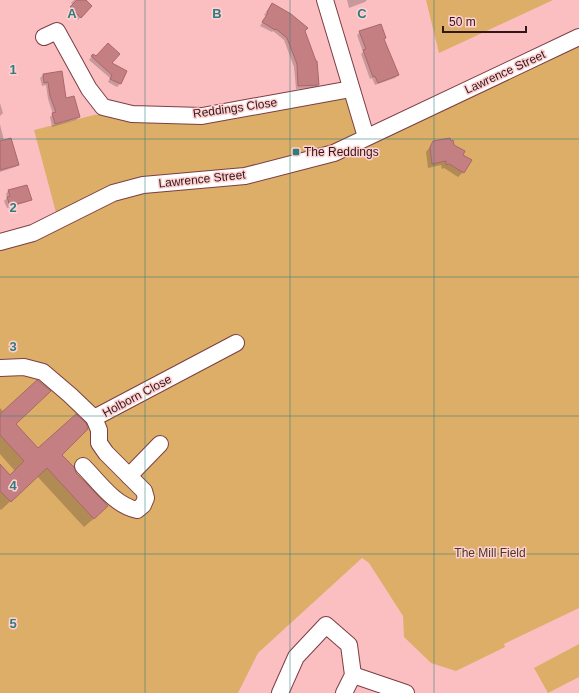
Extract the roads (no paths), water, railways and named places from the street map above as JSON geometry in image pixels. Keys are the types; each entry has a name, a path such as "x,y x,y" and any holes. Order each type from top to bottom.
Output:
{"street":[{"path":"325,0 366,137"},
{"name":"Reddings Close","path":"44,37 57,31 89,90 103,108 132,114 202,116 351,89"},
{"name":"Lawrence Street","path":"0,242 33,233 113,193 143,185 245,176 334,153 579,37"},
{"name":"Holborn Close","path":"0,368 24,367 43,372 94,418 236,343"},
{"path":"83,466 119,503 137,510 143,505 146,498 144,491 106,453 99,443 99,430 94,418"},
{"path":"129,476 160,444"},
{"path":"280,693 296,657 326,625 348,645 353,674 344,693"},
{"path":"353,674 406,693"}],"place":[{"name":"The Reddings","path":"296,152"}],"park label":[{"name":"The Mill Field","path":"490,553"}]}
